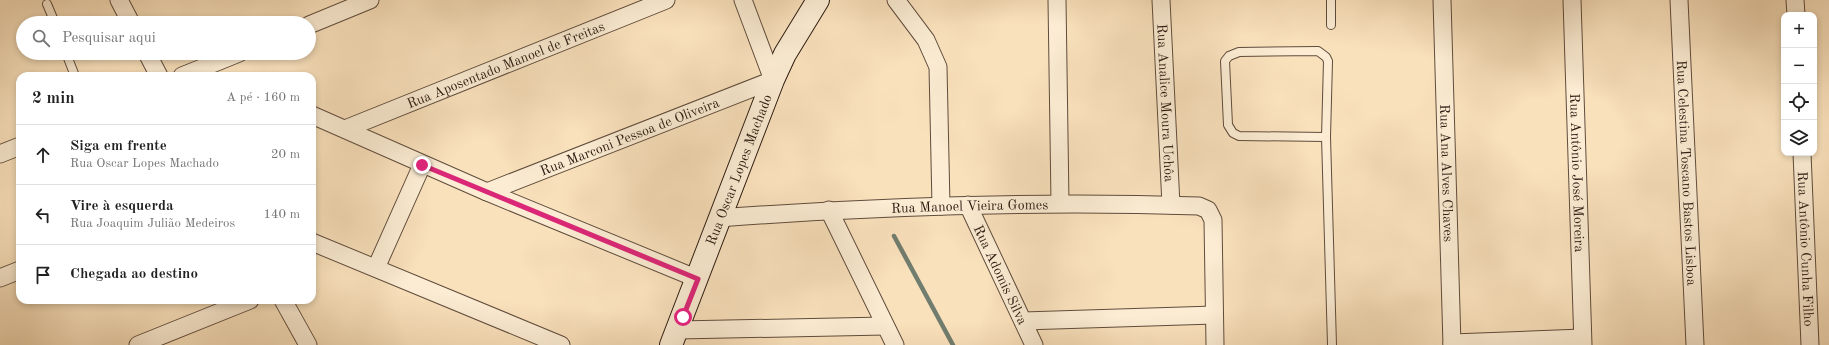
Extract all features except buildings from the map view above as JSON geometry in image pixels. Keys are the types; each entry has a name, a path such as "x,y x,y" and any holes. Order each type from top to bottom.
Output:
{"street":[{"path":"119,0 127,16"},
{"path":"316,22 370,0"},
{"name":"Rua Aposentado Manoel de Freitas","path":"345,129 666,0"},
{"path":"743,0 773,80"},
{"name":"Rua Oscar Lopes Machado","path":"675,337 698,279 719,218 773,80 785,54 818,0"},
{"path":"896,0 926,40 938,67 941,206"},
{"path":"1057,0 1060,203"},
{"name":"Rua Analice Moura Uchôa","path":"1161,0 1171,205"},
{"name":"Rua Ana Alves Chaves","path":"1442,0 1452,344"},
{"name":"Rua Antônio José Moreira","path":"1572,0 1582,342"},
{"name":"Rua Celestina Toscano Bastos Lisboa","path":"1679,0 1695,345"},
{"path":"1795,0 1796,12"},
{"path":"151,60 157,72"},
{"path":"192,72 222,60"},
{"path":"200,69 207,72"},
{"name":"Rua Marconi Pessoa de Oliveira","path":"487,192 773,80"},
{"path":"316,117 422,165 698,279"},
{"path":"0,154 16,148"},
{"name":"Rua Antônio Cunha Filho","path":"1802,156 1810,345"},
{"path":"376,268 422,165"},
{"name":"Rua Manoel Vieira Gomes","path":"719,218 829,210 968,205 1060,203 1203,207 1211,213 1213,220 1214,315"},
{"name":"Rua Adomis Silva","path":"968,205 1034,345"},
{"path":"829,210 895,345"},
{"path":"316,244 561,345"},
{"path":"0,278 16,272"},
{"path":"138,345 240,304"},
{"path":"285,304 308,345"},
{"path":"1023,321 1214,315 1215,345"},
{"path":"675,337 885,326"},
{"path":"1452,344 1582,342"}],"lane":[{"path":"1331,0 1331,24"},
{"path":"47,4 52,16"},
{"path":"1326,137 1239,136 1233,133 1228,125 1225,61 1229,56 1238,52 1318,51 1326,56 1328,61 1326,137 1332,345"},
{"path":"69,60 73,72"}],"waterway":[{"path":"894,236 953,345"}],"route":[{"path":"422,165 698,279 683,317"}]}
